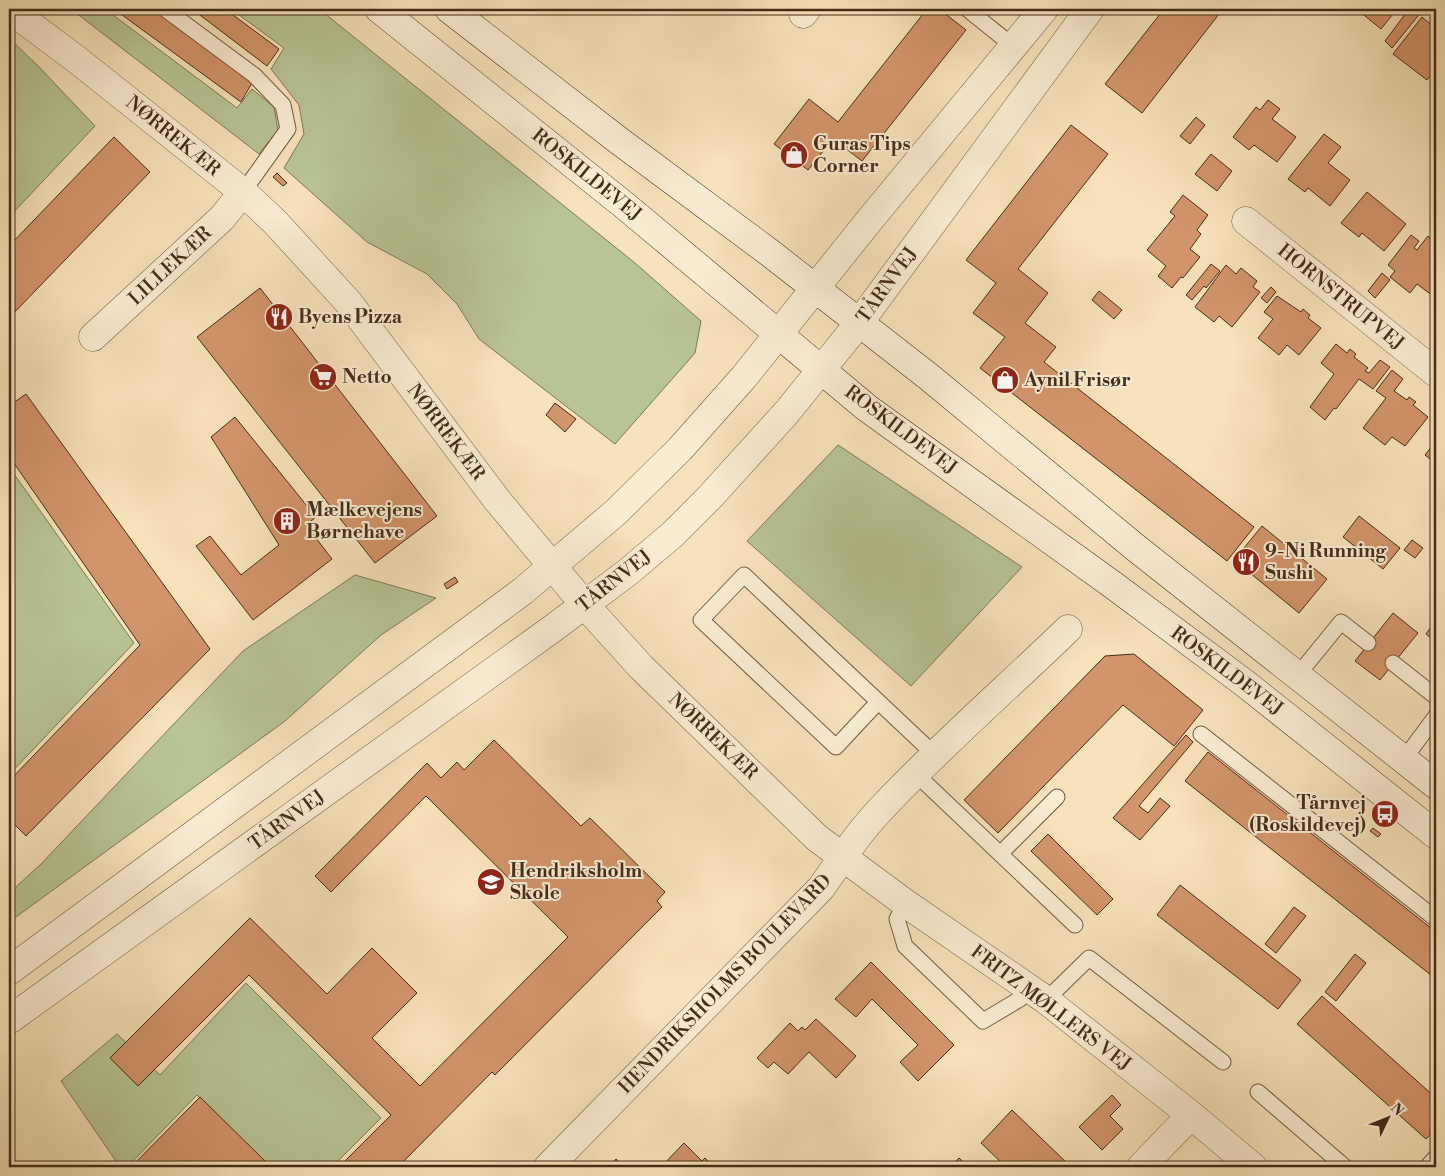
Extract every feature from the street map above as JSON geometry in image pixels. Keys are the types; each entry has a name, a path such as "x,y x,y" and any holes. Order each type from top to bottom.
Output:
{"street":[{"name":"NØRREKÆR","path":"9,9 76,59 243,192 275,222 349,303 497,500 584,604 641,667 817,838 843,856"},
{"name":"ROSKILDEVEJ","path":"379,9 624,205 868,408 1113,585 1243,682 1436,835"},
{"name":"ROSKILDEVEJ","path":"449,9 929,377 1136,548 1436,785"},
{"path":"9,971 554,567 616,512 680,449 744,377 1044,9"},
{"name":"TÅRNVEJ","path":"9,1020 552,629 628,572 673,534 709,498 787,412 859,323 1090,9"},
{"name":"LILLEKÆR","path":"93,337 222,218 243,192"},
{"name":"HORNSTRUPVEJ","path":"1246,221 1436,373"},
{"name":"HENDRIKSHOLMS BOULEVARD","path":"548,1167 821,888 843,856 880,810 925,764 1068,630"},
{"name":"FRITZ MØLLERS VEJ","path":"843,856 905,903 1037,993 1253,1167"},
{"path":"1141,1167 1191,1116"}],"lane":[{"path":"165,9 254,75 283,105 288,129 243,192"},
{"path":"967,9 1013,46"},
{"path":"878,702 836,747 701,620 744,575 878,702 925,764 1000,854 1075,925"},
{"path":"1297,676 1341,622 1368,643"},
{"path":"1393,663 1436,697"},
{"path":"1404,760 1436,716"},
{"path":"1201,734 1436,919"},
{"path":"1000,854 1057,797"},
{"path":"905,903 897,919 905,946 983,1022 1020,999 1037,993 1089,958 1223,1062"},
{"path":"1258,1092 1345,1167"},
{"path":"1427,1167 1436,1157"}],"green space":[{"path":"71,9 105,9 237,108 252,89 274,107 278,130 259,154"},
{"path":"231,9 319,9 635,263 701,321 695,353 615,444 479,339 457,304 427,274 367,242 284,168 304,134 299,105 271,69 284,48"},
{"path":"9,38 95,126 9,217"},
{"path":"838,445 1022,567 911,686 747,541"},
{"path":"9,467 134,643 9,775"},
{"path":"355,575 436,598 381,635 285,721 9,922 9,897 17,886 41,864 243,651"},
{"path":"246,983 381,1118 332,1167 268,1167 197,1095 127,1167 120,1167 61,1081 117,1034 160,1075"}],"building":[{"path":"114,9 152,9 252,83 241,102"},
{"path":"192,9 225,9 279,49 267,66"},
{"path":"927,9 939,9 966,30 862,161 833,139 808,170 774,144 809,99 838,122"},
{"path":"1164,9 1223,9 1142,113 1105,84"},
{"path":"1361,9 1397,9 1381,29 1359,11"},
{"path":"1409,9 1419,9 1422,11 1392,48 1385,41"},
{"path":"1422,17 1436,29 1436,67 1427,80 1393,54"},
{"path":"1268,100 1280,109 1272,119 1296,137 1277,162 1254,145 1249,150 1233,137 1256,107 1260,110"},
{"path":"1196,117 1205,125 1190,144 1180,136"},
{"path":"1071,125 1108,154 1018,269 1048,293 1025,323 1056,347 1044,362 1254,527 1227,561 980,368 1005,337 973,313 996,283 966,260"},
{"path":"1324,134 1341,147 1328,163 1350,180 1330,206 1308,188 1305,192 1288,179"},
{"path":"114,137 150,172 9,318 9,246"},
{"path":"1211,154 1232,171 1217,191 1195,174"},
{"path":"277,173 287,183 283,186 273,177"},
{"path":"1367,192 1406,224 1384,251 1362,233 1359,237 1341,223"},
{"path":"1183,195 1208,215 1197,230 1201,234 1190,249 1200,257 1172,288 1158,276 1166,266 1147,250 1175,216 1170,212"},
{"path":"1411,235 1419,241 1414,248 1417,250 1428,236 1436,243 1436,292 1433,296 1417,284 1410,293 1390,277 1395,271 1388,265"},
{"path":"1211,264 1220,271 1206,288 1204,286 1192,300 1186,295"},
{"path":"1226,265 1236,274 1241,268 1257,281 1253,287 1260,292 1232,327 1219,316 1214,322 1195,307"},
{"path":"1382,273 1390,280 1375,298 1368,291"},
{"path":"1271,287 1276,292 1267,303 1261,298"},
{"path":"260,288 437,516 375,563 197,337"},
{"path":"1099,291 1122,310 1114,319 1092,300"},
{"path":"1277,296 1301,312 1303,309 1310,315 1308,318 1321,328 1299,355 1287,345 1279,355 1258,338 1273,319 1264,312"},
{"path":"1336,344 1347,353 1350,349 1356,354 1354,357 1368,368 1365,371 1369,373 1380,360 1390,367 1373,389 1359,379 1325,420 1310,407 1334,374 1321,363"},
{"path":"1392,370 1403,379 1394,391 1407,400 1409,397 1416,402 1413,405 1428,417 1405,446 1392,437 1385,445 1363,428 1386,398 1376,391"},
{"path":"26,394 210,649 26,836 9,819 9,781 140,645 9,456 9,406"},
{"path":"555,403 576,419 565,432 546,415"},
{"name":"Mælkevejens Børnehave","path":"235,417 316,517 306,525 332,559 253,620 196,546 210,536 241,575 279,545 211,437"},
{"path":"1436,441 1436,464 1425,455"},
{"path":"1359,516 1400,548 1383,569 1343,537"},
{"path":"1262,526 1327,579 1299,613 1234,560"},
{"path":"1412,540 1423,548 1415,558 1404,550"},
{"path":"455,577 458,582 447,589 444,584"},
{"path":"1393,613 1418,633 1380,680 1355,661"},
{"path":"1436,620 1436,642 1426,634"},
{"path":"1134,654 1203,710 1174,746 1123,705 998,833 964,800 1105,656"},
{"path":"1186,735 1193,742 1139,806 1148,813 1160,798 1170,806 1140,840 1113,818"},
{"path":"494,740 581,826 590,818 665,892 657,901 662,907 495,1075 492,1072 398,1167 339,1167 391,1115 249,975 138,1086 110,1058 250,918 327,994 372,948 417,993 372,1038 420,1086 568,937 426,796 331,892 315,876 427,763 441,778 457,762 464,770"},
{"path":"1208,752 1436,932 1436,979 1185,781"},
{"path":"1373,828 1381,834 1378,837 1370,831"},
{"path":"1048,834 1113,899 1097,915 1031,851"},
{"path":"1180,885 1301,980 1278,1009 1157,915"},
{"path":"1294,907 1306,916 1276,953 1265,944"},
{"path":"1355,954 1366,963 1336,1001 1325,992"},
{"path":"871,962 954,1045 918,1081 900,1062 918,1045 872,999 856,1017 835,999"},
{"path":"1322,996 1436,1098 1436,1129 1426,1139 1297,1024"},
{"path":"816,1019 856,1056 836,1078 809,1052 788,1074 774,1062 768,1068 757,1058 790,1023 798,1031 802,1027 805,1030"},
{"path":"1112,1095 1121,1105 1110,1116 1123,1129 1102,1150 1079,1127"},
{"path":"200,1097 271,1167 131,1167"},
{"path":"1012,1110 1069,1165 1066,1167 1006,1167 981,1143"},
{"path":"684,1143 702,1161 705,1158 710,1163 707,1166 709,1167 661,1167"},
{"path":"959,1158 969,1167 950,1167"},
{"path":"616,1159 625,1167 608,1167"}],"place":[{"name":"Guras Tips Corner","path":"794,155"},
{"name":"Byens Pizza","path":"279,317"},
{"name":"Netto","path":"323,377"},
{"name":"Aynil Frisør","path":"1005,380"},
{"name":"Mælkevejens Børnehave","path":"287,521"},
{"name":"9-Ni Running Sushi","path":"1246,562"},
{"name":"Tårnvej (Roskildevej)","path":"1385,814"},
{"name":"Hendriksholm Skole","path":"491,882"}]}
